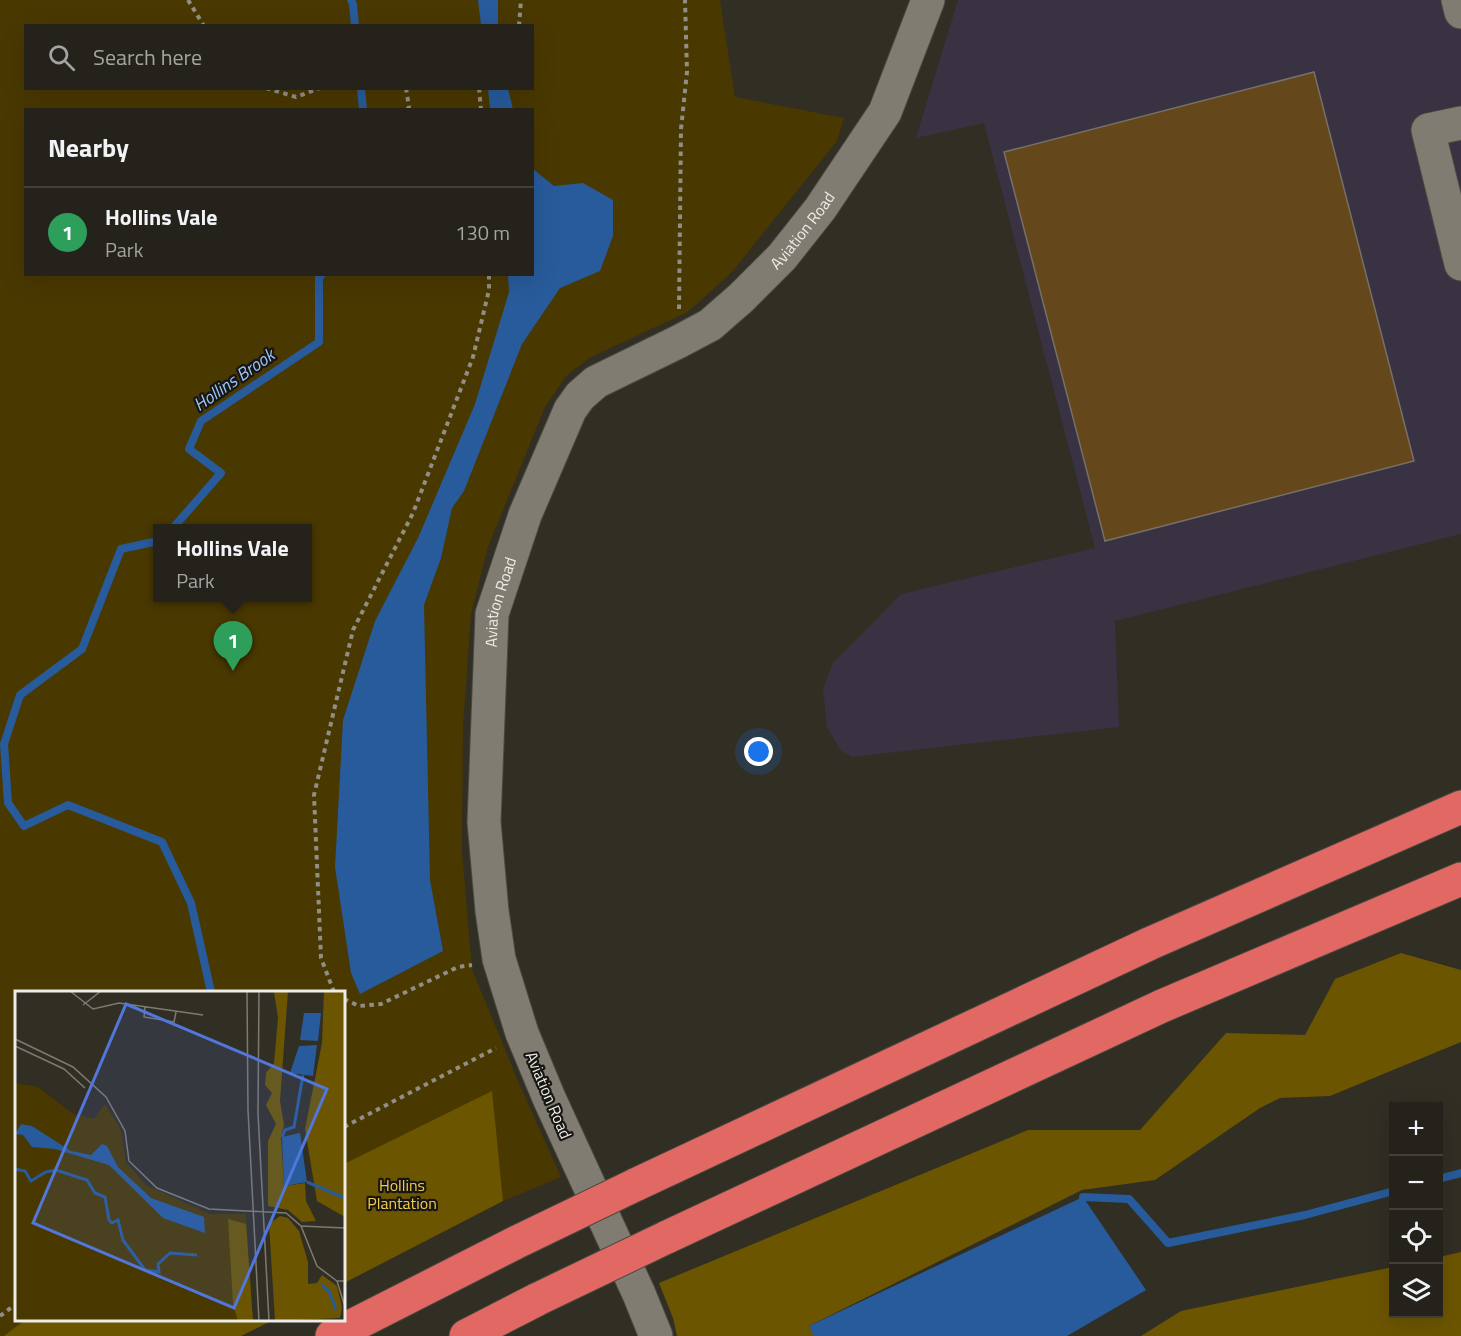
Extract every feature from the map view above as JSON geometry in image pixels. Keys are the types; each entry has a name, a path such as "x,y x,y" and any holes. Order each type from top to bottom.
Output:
{"highway":[{"path":"332,1336 635,1185 1151,943 1461,807"},
{"path":"466,1336 665,1238 1162,1006 1461,879"}],"street":[{"name":"Aviation Road","path":"656,1336 549,1098 522,1033 499,959 484,822 492,614 525,515 570,410 580,396 596,382 710,325 782,257 820,209 885,112 928,0"},
{"path":"1458,0 1461,12"},
{"path":"1461,123 1428,130 1461,264"}],"path":[{"path":"189,0 203,24"},
{"path":"519,24 521,0"},
{"path":"678,342 681,129 687,72 685,0"},
{"path":"273,90 296,97 315,90"},
{"path":"406,90 408,108"},
{"path":"479,90 481,108"},
{"path":"333,991 321,958 314,795 353,630 413,513 460,391 473,357 489,290 489,276"},
{"path":"345,999 359,1006 381,1004 458,967 499,959"},
{"path":"345,1126 522,1033"},
{"path":"0,1316 15,1305"}],"shaded area":[{"path":"958,0 1461,0 1461,534 1115,621 1119,727 852,757 841,751 827,727 823,689 833,663 901,594 1095,548 984,123 916,138"}],"green space":[{"path":"0,0 720,0 735,97 844,118 837,141 732,272 688,312 591,357 566,376 545,407 488,547 471,614 463,727 462,851 472,969 561,1177 503,1201 345,1282 345,991 15,991 15,1321 271,1321 241,1336 0,1336"},
{"path":"1401,953 1461,970 1461,1042 1330,1096 1280,1098 1260,1108 1155,1180 1082,1190 809,1326 815,1336 677,1336 673,1318 659,1283 1028,1130 1140,1130 1226,1033 1305,1035 1335,979"},
{"name":"Hollins Plantation","path":"492,1091 503,1201 345,1282 345,1164"},
{"path":"1461,1252 1461,1336 1141,1336 1181,1311 1389,1268 1389,1318 1443,1318 1443,1256"},
{"path":"24,1321 271,1321 241,1336 4,1336"}],"water":[{"path":"478,0 498,0 498,24 481,24"},
{"path":"488,90 508,90 513,108 490,108"},
{"path":"534,170 554,186 583,183 613,200 613,236 600,271 560,288 522,344 464,491 452,508 441,558 424,605 430,880 443,951 360,994 351,973 335,867 343,720 375,621 418,538 475,404 509,292 508,276 534,276"},
{"path":"1083,1197 1146,1290 1067,1336 814,1336 809,1326"}],"building":[{"path":"1314,72 1414,461 1105,541 1004,152"}],"waterway":[{"name":"Hollins Brook","path":"351,0 355,24"},
{"name":"Hollins Brook","path":"361,90 363,108"},
{"name":"Hollins Brook","path":"176,524 221,473 189,449 201,421 319,342 320,276"},
{"name":"Hollins Brook","path":"153,542 121,549 82,649 20,695 4,744 8,803 24,826 68,805 162,842 191,903 211,991"},
{"path":"1443,1178 1461,1173"},
{"path":"1083,1197 1129,1199 1168,1243 1305,1215 1389,1192"}],"place":[{"name":"Hollins Vale","path":"233,671"}]}
